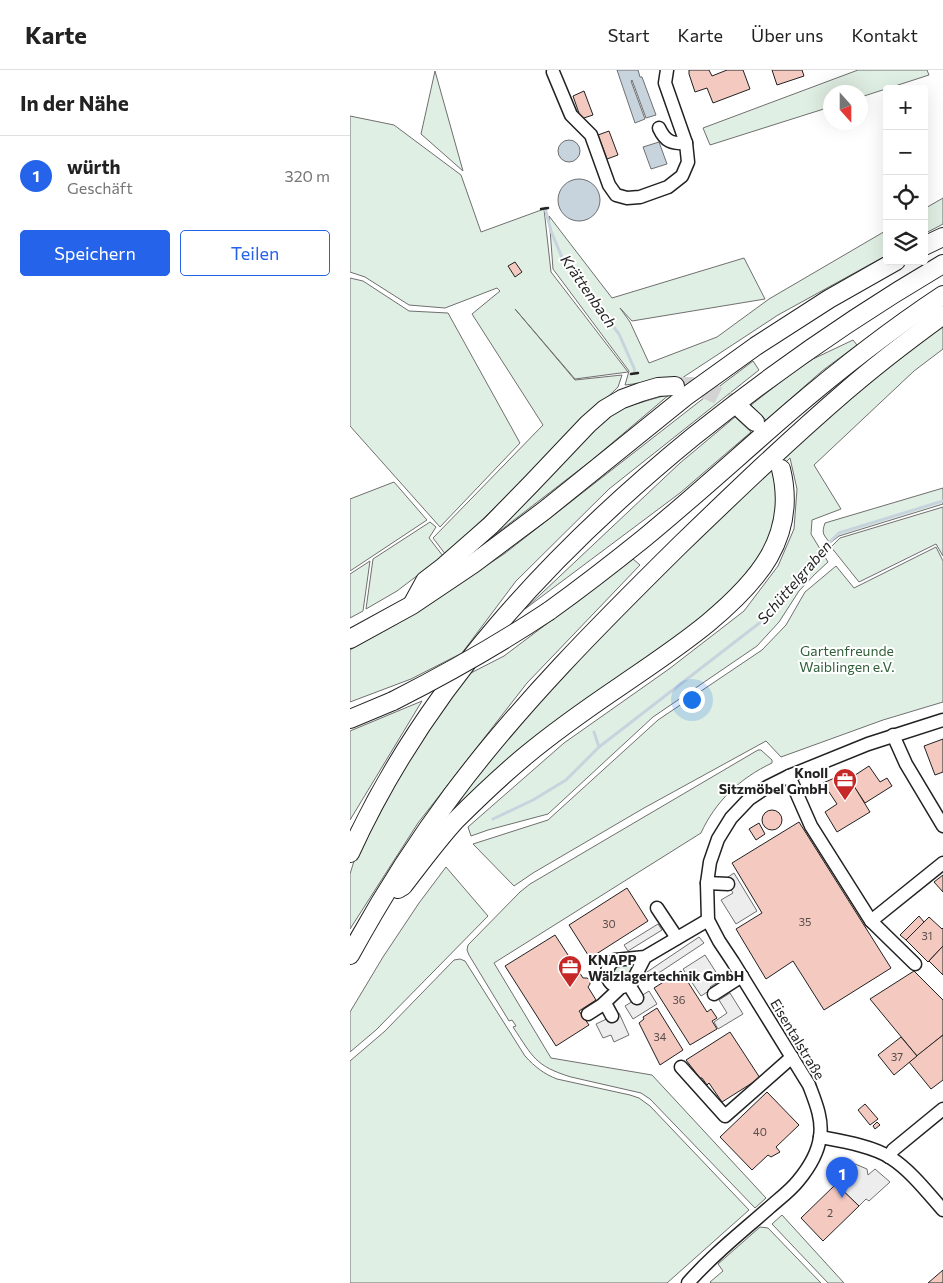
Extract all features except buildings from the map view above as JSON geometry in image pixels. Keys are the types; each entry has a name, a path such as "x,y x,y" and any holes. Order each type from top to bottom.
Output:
{"highway":[{"path":"928,244 943,237"},
{"path":"350,853 380,793 409,743 445,690 480,645 526,592 595,522 671,455 761,384 854,319 943,264"},
{"path":"350,639 412,605 474,564 685,397 756,346 828,299 889,265"},
{"path":"350,719 393,701 481,655 512,636 598,576 644,539 837,372 943,295"},
{"path":"350,955 381,900 418,842 452,795 507,727 582,644 631,593 803,429 868,372 943,314"},
{"path":"412,605 425,581 490,525 604,409 622,399 641,392 675,386"},
{"path":"381,900 402,886 455,822 524,757 574,719 692,636 746,589 771,552 780,532 785,497 781,469"}],"street":[{"path":"553,72 571,115 591,135 609,185 616,195 627,198 640,197 668,187 682,176 688,162 686,143 666,83 667,70"},
{"path":"659,128 664,138 675,144 686,143"},
{"name":"Eisentalstraße","path":"688,1283 710,1260 798,1182 812,1162 820,1137 820,1117 809,1085 719,941 708,920 707,882 710,862 718,839 731,818 749,799 766,787 868,744 943,720"},
{"path":"893,735 906,764 943,826"},
{"path":"789,776 811,826 871,921 915,964"},
{"path":"871,921 943,863"},
{"path":"707,882 728,884"},
{"path":"658,908 677,938"},
{"path":"636,998 624,987 612,984 607,976 608,967 611,963 620,959 645,957 708,920"},
{"path":"588,1014 632,982 645,957"},
{"path":"715,994 742,976"},
{"path":"605,1002 612,1016"},
{"path":"681,1067 725,1116 786,1060 792,1057"},
{"path":"889,1157 893,1150 943,1109"},
{"path":"820,1137 851,1143 889,1157 906,1170 943,1210"}],"green space":[{"path":"858,70 927,70 929,75 898,85 883,85 883,90 868,95 868,85 823,85 823,109 710,145 703,128"},
{"path":"435,71 463,171 421,134"},
{"path":"350,116 394,125 461,175 481,232 544,209 551,272 628,372 575,379 515,309 575,380 622,375 618,387 446,555 433,538 543,425 472,314 500,291 497,288 445,308 409,305 365,277 350,272"},
{"path":"943,198 943,224 928,232 928,220 928,207"},
{"path":"549,216 612,298 744,258 765,299 632,321 620,308 630,322 649,363 717,337 769,299 883,232 883,257 778,315 682,378 625,385 629,371 553,269"},
{"path":"350,278 363,281 409,311 448,313 520,443 440,527 350,426"},
{"path":"943,324 943,349 914,371 814,465 841,509 812,520 811,534 828,562 799,591 779,622 757,646 653,717 548,814 471,836 468,827 564,743 669,669 744,611 778,566 794,529 797,489 790,458 776,472 780,487 772,539 740,587 451,819 464,793 475,778 549,691 636,601 758,481 867,383"},
{"path":"853,340 857,345 822,371 766,420 751,405 813,359"},
{"path":"753,361 759,370 609,489 516,581 462,653 411,679 350,702 350,650 397,624 504,554"},
{"path":"670,394 592,460 453,567 615,410"},
{"path":"735,417 751,432 680,493 525,609 680,463"},
{"path":"394,482 427,520 350,571 350,499"},
{"path":"943,488 943,504 839,536 830,543 824,534 825,523"},
{"path":"943,507 943,556 936,544 859,582 831,547 840,538"},
{"path":"430,522 436,527 429,538 443,556 397,591 366,609 373,559"},
{"name":"Gartenfreunde Waiblingen e.V.","path":"936,547 943,561 943,702 883,720 781,757 766,741 644,808 514,886 473,844 548,820 658,720 762,650 786,625 805,592 836,566 854,588"},
{"path":"633,559 640,565 527,683 418,823 350,929 350,874 354,861 412,754 465,676 504,656"},
{"path":"370,561 363,611 350,618 350,574"},
{"path":"422,701 350,820 350,731"},
{"path":"758,750 761,750 772,760 772,763 749,776 730,792 721,801 701,833 494,963 551,1058 652,1075 766,1198 755,1208 650,1099 641,1093 559,1073 536,1059 513,1027 516,1026 512,1020 509,1021 467,950 468,945 530,884"},
{"path":"446,867 488,916 376,1030 350,1052 350,1012 383,957"},
{"path":"460,959 465,961 525,1056 536,1067 557,1079 639,1098 650,1106 749,1210 667,1283 350,1283 350,1061 385,1031 454,960"},
{"path":"630,964 633,966 631,973 623,980 616,979 614,972 616,967"},
{"path":"782,1215 844,1283 828,1283 772,1224"},
{"path":"760,1227 768,1228 821,1283 711,1283 723,1271 718,1264"}],"shaded area":[{"path":"617,70 638,70 656,115 646,118 632,80 645,119 635,123"},
{"path":"569,140 577,143 580,151 577,159 569,162 561,159 558,151 561,143"},
{"path":"659,142 667,164 651,169 643,147"},
{"path":"583,179 591,182 597,188 600,200 597,212 591,218 575,221 567,218 561,212 558,196 561,188 567,182"},
{"path":"734,873 757,911 736,924 721,900 733,893 725,879"},
{"path":"658,924 662,930 628,951 624,945"},
{"path":"699,937 704,943 648,980 644,974"},
{"path":"705,955 721,980 701,996 683,969"},
{"path":"649,991 657,1004 633,1019 625,1006"},
{"path":"730,993 743,1014 718,1029 714,1022 727,1013 719,1000"},
{"path":"619,1013 629,1035 614,1042 611,1035 603,1038 596,1024"},
{"path":"843,1159 867,1169 868,1175 875,1169 890,1182 869,1201 866,1199 859,1206 836,1184"}],"waterway":[{"name":"Krättenbach","path":"545,208 551,231 563,260 619,334 635,373"},
{"name":"Schüttelgraben","path":"493,819 533,800 566,780 599,747 762,621 810,561 839,533 943,501"},
{"name":"Krättenbach","path":"594,732 599,747"}],"tunnel":[{"path":"675,386 691,386 704,389 724,398 742,410"}],"wall":[{"path":"541,209 548,208"},
{"path":"631,374 638,373"}],"place":[{"name":"Knoll Sitzmöbel GmbH","path":"845,801"},
{"name":"KNAPP Wälzlagertechnik GmbH","path":"570,988"},
{"name":"würth","path":"842,1198"}]}
